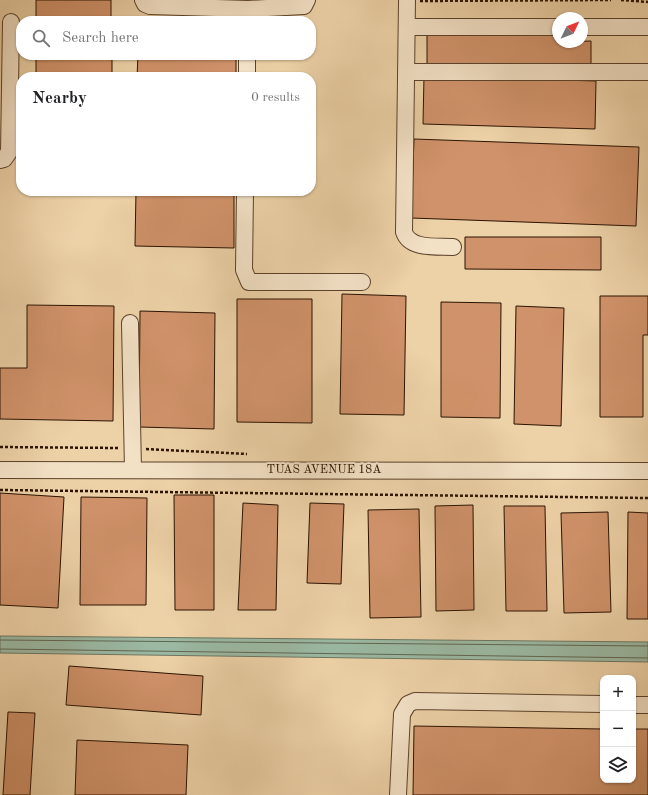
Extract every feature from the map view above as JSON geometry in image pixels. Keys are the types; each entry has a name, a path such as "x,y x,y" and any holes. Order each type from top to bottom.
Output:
{"street":[{"path":"144,0 145,4 150,6 248,15 304,6 307,0"},
{"path":"407,0 404,232 408,240 417,245 453,247"},
{"path":"0,160 4,159 9,152 11,22"},
{"path":"588,27 648,26"},
{"path":"407,27 552,27"},
{"path":"247,60 247,72"},
{"path":"406,72 648,72"},
{"path":"245,196 244,270 249,282 362,282"},
{"path":"130,323 133,470"},
{"name":"TUAS AVENUE 18A","path":"0,470 648,471"},
{"path":"398,795 402,714 408,704 415,701 600,704"},
{"path":"636,705 648,705"}],"path":[{"path":"407,0 611,0"},
{"path":"621,0 648,2"},
{"path":"0,447 132,448"},
{"path":"0,490 648,498"}],"water":[{"path":"0,636 648,642 648,662 0,653"}],"building":[{"path":"36,0 111,0 111,16 36,16"},
{"path":"427,29 552,31 552,48 588,48 588,41 591,41 591,69 427,66"},
{"path":"36,60 112,60 112,72 36,72"},
{"path":"138,60 236,60 236,72 137,72"},
{"path":"424,76 596,81 595,129 423,124"},
{"path":"414,139 639,147 636,226 411,218"},
{"path":"136,196 234,196 234,248 135,246"},
{"path":"465,237 601,237 601,270 465,269"},
{"path":"342,294 406,296 404,415 340,414"},
{"path":"600,296 648,296 648,335 643,335 643,417 600,417"},
{"path":"237,299 312,299 312,423 237,422"},
{"path":"441,302 501,303 500,418 441,417"},
{"path":"27,305 114,306 113,421 0,419 0,368 27,368"},
{"path":"516,306 564,308 561,426 514,424"},
{"path":"140,311 215,313 214,429 139,427"},
{"path":"0,493 64,497 58,608 0,605"},
{"path":"174,495 214,495 214,610 175,610"},
{"path":"81,497 147,498 146,605 80,605"},
{"path":"243,503 278,505 276,610 238,610"},
{"path":"310,503 344,504 341,584 307,583"},
{"path":"473,505 474,610 436,611 435,506"},
{"path":"504,506 545,506 547,611 506,611"},
{"path":"419,509 421,617 370,618 368,510"},
{"path":"608,512 611,612 564,613 561,513"},
{"path":"628,512 648,513 648,619 627,619"},
{"path":"69,666 203,676 201,715 66,705"},
{"path":"8,712 35,713 30,795 3,795"},
{"path":"414,726 600,729 600,783 636,783 636,729 648,729 648,795 413,795"},
{"path":"77,740 188,745 186,795 75,795"}]}
